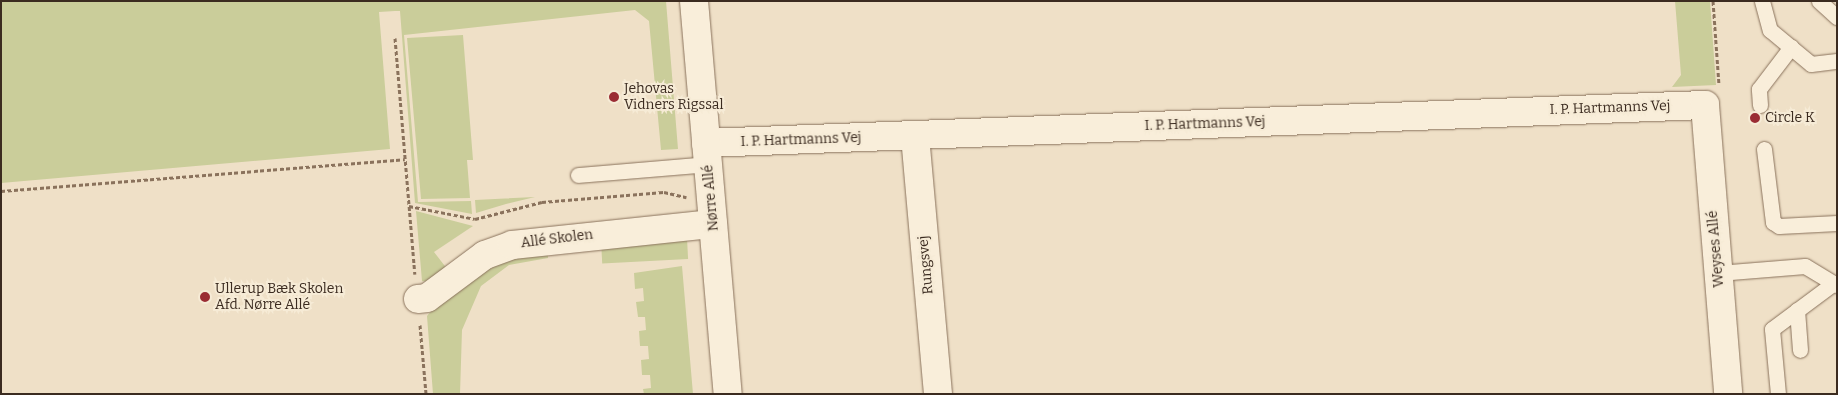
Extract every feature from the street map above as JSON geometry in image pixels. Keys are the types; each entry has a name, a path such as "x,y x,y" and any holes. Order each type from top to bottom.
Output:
{"street":[{"name":"Nørre Allé","path":"694,1 728,394"},
{"name":"I. P. Hartmanns Vej","path":"707,153 915,136 1705,105"},
{"name":"Weyses Allé","path":"1705,105 1728,394"},
{"name":"Rungsvej","path":"915,136 938,394"},
{"name":"Allé Skolen","path":"418,299 427,298 484,255 512,245 713,224"}],"lane":[{"path":"1762,1 1770,30 1811,64 1837,61"},
{"path":"1819,1 1837,17"},
{"path":"1760,105 1759,89 1791,47"},
{"path":"1764,149 1773,222 1779,226 1837,223"},
{"path":"578,175 707,153"},
{"path":"1718,274 1805,266 1835,284 1772,329 1778,394"},
{"path":"1797,310 1800,350"}],"path":[{"path":"1705,105 1721,103 1713,1"},
{"path":"395,38 426,394"},
{"path":"1,192 405,159"},
{"path":"409,206 476,219 542,202 664,192 689,197"}],"green space":[{"path":"1,1 666,1 678,149 661,150 649,21 635,10 404,35 418,202 471,201 472,214 415,203 400,11 395,11 379,12 390,149 1,183"},
{"path":"1675,1 1710,1 1716,85 1672,87 1681,75"},
{"path":"463,35 473,160 467,160 470,198 421,199 407,38"},
{"path":"535,197 506,204 476,213 475,200"},
{"path":"416,211 473,226 434,252 448,270 435,283 422,281"},
{"path":"687,238 688,259 602,263 601,243"},
{"path":"548,252 548,258 509,265 481,286 462,330 460,394 433,394 427,316 436,305 468,277 506,259"},
{"path":"682,266 693,394 644,394 643,389 651,388 650,375 642,375 641,360 649,359 648,346 640,346 639,331 646,330 645,317 638,317 636,302 644,301 643,288 635,289 634,273"}],"place":[{"name":"Jehovas Vidners Rigssal","path":"614,97"},
{"name":"Circle K","path":"1755,118"},
{"name":"Ullerup Bæk Skolen Afd. Nørre Allé","path":"205,297"}]}
